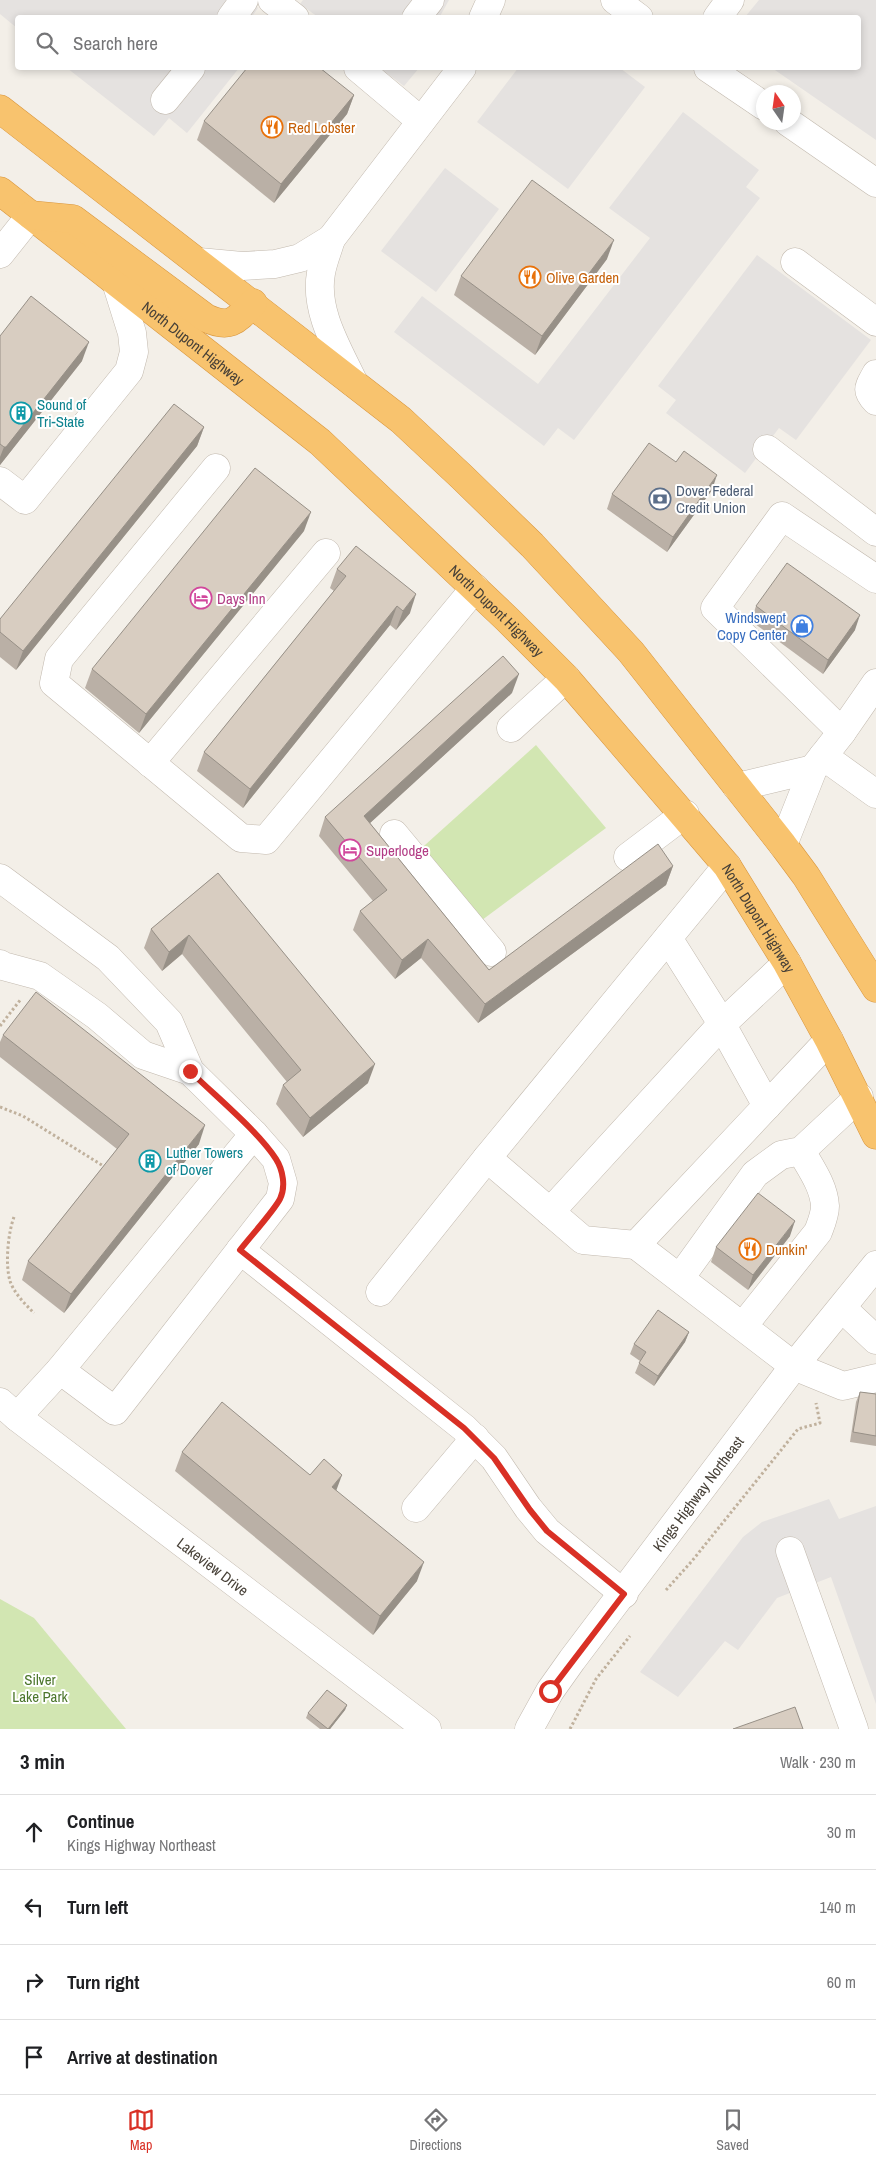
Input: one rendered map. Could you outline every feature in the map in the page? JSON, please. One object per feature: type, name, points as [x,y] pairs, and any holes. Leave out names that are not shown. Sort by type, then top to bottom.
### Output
[{"type":"highway","points":[[0,109],[64,160],[253,303],[401,420],[532,546],[631,652],[737,787],[806,876],[876,988]]},
{"type":"highway","name":"North Dupont Highway","points":[[0,191],[320,442],[475,588],[566,678],[685,814],[727,866],[787,963],[829,1040],[867,1094]]},
{"type":"highway","points":[[31,215],[73,219],[206,318],[219,324],[229,323],[239,318],[253,303]]},
{"type":"highway","points":[[867,1094],[876,1135]]},
{"type":"street","points":[[233,15],[244,0]]},
{"type":"street","points":[[272,0],[291,15]]},
{"type":"street","points":[[418,15],[430,0]]},
{"type":"street","points":[[484,15],[491,0]]},
{"type":"street","points":[[615,0],[635,15]]},
{"type":"street","points":[[719,15],[730,0]]},
{"type":"street","points":[[165,100],[189,70]]},
{"type":"street","points":[[199,262],[242,266],[275,264],[300,258],[331,239],[460,70]]},
{"type":"street","points":[[711,70],[756,101]]},
{"type":"street","points":[[368,71],[421,121]]},
{"type":"street","points":[[800,130],[876,183]]},
{"type":"street","points":[[0,254],[31,215]]},
{"type":"street","points":[[331,239],[321,274],[321,300],[328,325],[354,383]]},
{"type":"street","points":[[796,262],[876,322]]},
{"type":"street","points":[[0,481],[25,500],[129,371],[134,352],[132,332],[116,282]]},
{"type":"street","points":[[876,374],[868,388],[870,395],[876,401]]},
{"type":"street","points":[[768,449],[876,532]]},
{"type":"street","points":[[216,468],[59,659],[54,684],[241,838],[266,840],[475,588]]},
{"type":"street","points":[[842,732],[715,608],[782,516],[876,579]]},
{"type":"street","points":[[150,763],[326,553]]},
{"type":"street","points":[[511,728],[566,678]]},
{"type":"street","points":[[782,846],[818,762],[842,732],[876,683]]},
{"type":"street","points":[[737,787],[818,762],[876,794]]},
{"type":"street","points":[[628,857],[685,814]]},
{"type":"street","points":[[394,834],[492,952]]},
{"type":"street","points":[[380,1292],[487,1158],[727,866]]},
{"type":"street","points":[[0,878],[108,958],[169,1022],[190,1071],[254,1134],[276,1159],[283,1183],[280,1199],[115,1411],[60,1370]]},
{"type":"street","points":[[668,938],[722,1024],[767,1106]]},
{"type":"street","points":[[550,1212],[722,1024],[787,963]]},
{"type":"street","points":[[0,964],[40,976],[97,1016],[143,1055],[190,1071]]},
{"type":"street","points":[[636,1244],[829,1040]]},
{"type":"street","points":[[680,1278],[755,1174],[781,1155],[801,1151],[867,1094]]},
{"type":"street","points":[[8,1410],[60,1370],[254,1134]]},
{"type":"street","points":[[743,1326],[818,1232],[824,1216],[825,1206],[822,1191],[801,1151]]},
{"type":"street","points":[[487,1158],[583,1240],[636,1244],[794,1366],[843,1386],[876,1378]]},
{"type":"street","points":[[240,1250],[475,1438],[494,1458],[547,1531],[624,1594]]},
{"type":"street","name":"Kings Highway Northeast","points":[[529,1729],[550,1691],[794,1366],[876,1265]]},
{"type":"street","points":[[842,1308],[876,1340]]},
{"type":"street","name":"Lakeview Drive","points":[[8,1410],[427,1729]]},
{"type":"street","points":[[416,1508],[475,1438]]},
{"type":"street","points":[[790,1551],[854,1729]]},
{"type":"path","points":[[0,1026],[27,991]]},
{"type":"path","points":[[0,1106],[23,1116],[109,1170]]},
{"type":"path","points":[[14,1217],[10,1227],[8,1254],[10,1280],[16,1291],[34,1313]]},
{"type":"path","points":[[666,1590],[692,1561],[798,1429],[820,1422],[816,1400]]},
{"type":"path","points":[[570,1729],[596,1679],[630,1636]]},
{"type":"green space","points":[[536,745],[606,828],[474,926],[415,854]]},
{"type":"green space","name":"Silver Lake Park","points":[[0,1599],[34,1618],[126,1729],[0,1729]]},
{"type":"shaded area","points":[[0,0],[249,0],[258,8],[253,15],[15,15],[15,26],[0,14]]},
{"type":"shaded area","points":[[303,0],[449,0],[441,15],[315,15],[300,4]]},
{"type":"shaded area","points":[[759,0],[876,0],[876,140],[801,88],[801,85],[797,85],[775,70],[861,70],[861,15],[747,15]]},
{"type":"shaded area","points":[[70,70],[237,70],[187,133],[169,118],[154,136]]},
{"type":"shaded area","points":[[383,70],[417,70],[404,86]]},
{"type":"shaded area","points":[[516,70],[623,70],[645,87],[568,189],[477,122]]},
{"type":"shaded area","points":[[683,112],[759,170],[746,187],[760,198],[574,440],[558,428],[544,446],[394,332],[422,296],[538,384],[650,238],[609,208]]},
{"type":"shaded area","points":[[445,168],[499,209],[436,292],[381,251]]},
{"type":"shaded area","points":[[757,255],[871,340],[796,440],[779,428],[745,473],[666,413],[676,400],[658,386]]},
{"type":"shaded area","points":[[829,1499],[839,1519],[876,1506],[876,1704],[831,1577],[777,1598],[738,1650],[725,1641],[678,1697],[640,1672],[743,1537],[762,1522]]},
{"type":"building","name":"Red Lobster","points":[[245,70],[323,70],[354,95],[281,184],[204,121]]},
{"type":"building","name":"Olive Garden","points":[[532,180],[614,240],[542,336],[461,276]]},
{"type":"building","name":"Sound of Tri-State","points":[[31,296],[89,342],[6,447],[4,447],[0,444],[0,336]]},
{"type":"building","points":[[174,404],[204,427],[23,651],[0,632],[0,619]]},
{"type":"building","name":"Dover Federal Credit Union","points":[[649,443],[676,462],[684,451],[717,475],[673,537],[612,494]]},
{"type":"building","points":[[255,468],[311,512],[146,714],[92,669]]},
{"type":"building","points":[[356,546],[416,594],[403,611],[397,606],[250,789],[204,752],[346,576],[337,569]]},
{"type":"building","name":"Windswept Copy Center","points":[[787,563],[860,615],[828,660],[756,606]]},
{"type":"building","points":[[503,656],[519,674],[364,816],[489,970],[658,844],[673,866],[485,1004],[428,939],[402,960],[360,911],[387,890],[325,817]]},
{"type":"building","points":[[218,873],[375,1064],[310,1118],[283,1085],[301,1070],[189,935],[169,952],[151,929]]},
{"type":"building","name":"Luther Towers of Dover","points":[[36,992],[205,1125],[71,1294],[28,1261],[129,1134],[3,1035]]},
{"type":"building","name":"Dunkin'","points":[[758,1193],[795,1221],[753,1275],[716,1247]]},
{"type":"building","points":[[658,1310],[689,1332],[658,1376],[639,1363],[646,1352],[634,1344]]},
{"type":"building","points":[[860,1392],[876,1394],[876,1436],[853,1432]]},
{"type":"building","points":[[222,1402],[310,1475],[324,1459],[342,1475],[332,1487],[424,1562],[380,1616],[182,1452]]},
{"type":"building","points":[[327,1690],[347,1705],[328,1729],[308,1713]]},
{"type":"building","points":[[795,1707],[803,1729],[733,1729]]},
{"type":"place","name":"Red Lobster","points":[[272,127]]},
{"type":"place","name":"Olive Garden","points":[[530,277]]},
{"type":"place","name":"Sound of Tri-State","points":[[21,413]]},
{"type":"place","name":"Dover Federal Credit Union","points":[[660,499]]},
{"type":"place","name":"Days Inn","points":[[201,598]]},
{"type":"place","name":"Windswept Copy Center","points":[[802,626]]},
{"type":"place","name":"Superlodge","points":[[350,850]]},
{"type":"place","name":"Luther Towers of Dover","points":[[150,1161]]},
{"type":"place","name":"Dunkin'","points":[[750,1249]]},
{"type":"route","points":[[190,1071],[254,1134],[276,1159],[280,1171],[283,1183],[280,1199],[240,1250],[464,1428],[494,1458],[547,1531],[624,1594],[550,1691]]}]
